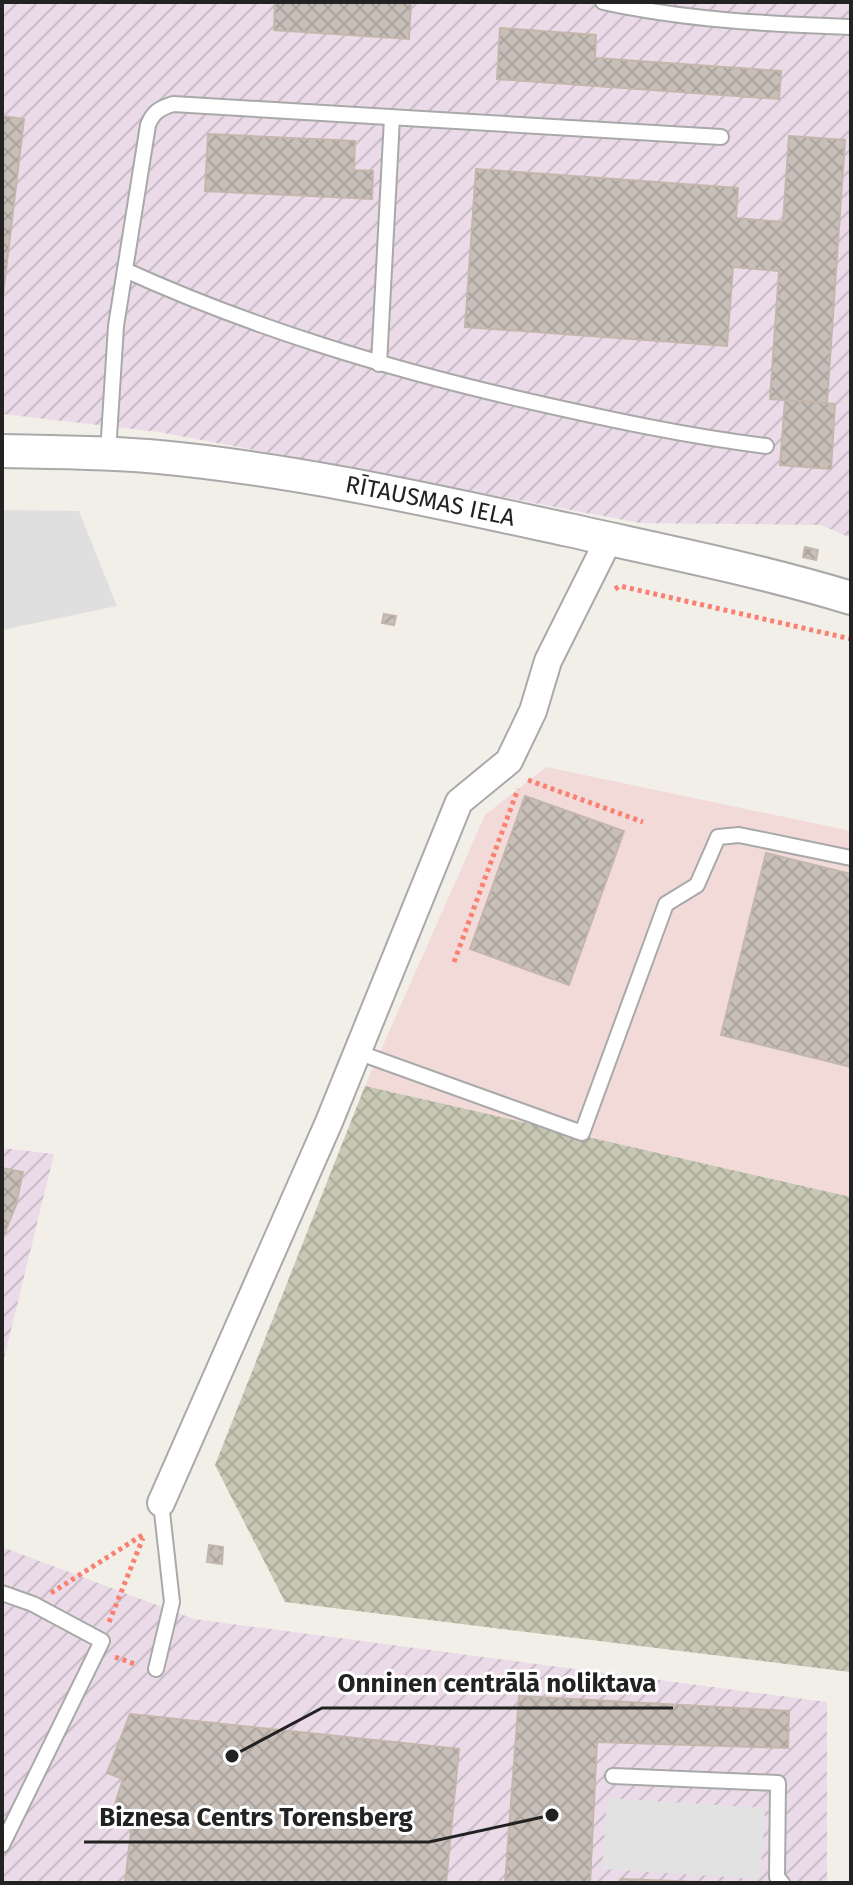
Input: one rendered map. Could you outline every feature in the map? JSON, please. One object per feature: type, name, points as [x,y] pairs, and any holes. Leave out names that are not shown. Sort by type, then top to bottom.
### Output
[{"type":"street","name":"RĪTAUSMAS IELA","points":[[2,451],[108,453],[284,473],[421,498],[609,539],[851,598]]},
{"type":"street","points":[[161,1503],[357,1052],[459,802],[509,761],[533,711],[548,661],[609,539]]},
{"type":"lane","points":[[603,2],[646,12],[708,19],[851,27]]},
{"type":"lane","points":[[108,453],[112,371],[148,125],[156,111],[164,106],[173,104],[721,137]]},
{"type":"lane","points":[[379,364],[392,118]]},
{"type":"lane","points":[[125,270],[199,304],[379,364],[615,421],[766,446]]},
{"type":"lane","points":[[357,1052],[582,1133],[666,904],[697,885],[718,837],[739,835],[851,858]]},
{"type":"lane","points":[[156,1669],[172,1602],[161,1503]]},
{"type":"lane","points":[[2,1593],[33,1604],[102,1641],[2,1845]]},
{"type":"lane","points":[[613,1776],[778,1783],[777,1877],[782,1883]]},
{"type":"path","points":[[609,593],[620,586],[851,639]]},
{"type":"path","points":[[454,962],[522,778],[529,768]]},
{"type":"path","points":[[510,786],[522,778]]},
{"type":"path","points":[[522,778],[643,822]]},
{"type":"path","points":[[33,1604],[145,1534],[102,1641],[117,1660],[156,1669]]},
{"type":"shaded area","points":[[2,2],[851,2],[851,538],[821,525],[640,523],[159,432],[2,414]]},
{"type":"shaded area","points":[[2,510],[79,511],[117,606],[2,630]]},
{"type":"shaded area","points":[[546,767],[851,831],[851,1197],[365,1086],[485,815]]},
{"type":"shaded area","points":[[365,1086],[851,1197],[850,1672],[285,1602],[215,1465]]},
{"type":"shaded area","points":[[2,1148],[54,1154],[2,1367]]},
{"type":"shaded area","points":[[2,1547],[194,1619],[827,1702],[827,1883],[2,1883]]},
{"type":"shaded area","points":[[607,1798],[765,1808],[760,1879],[602,1869]]},
{"type":"building","points":[[275,2],[411,2],[409,39],[274,30]]},
{"type":"building","points":[[500,28],[596,35],[595,58],[781,71],[779,99],[497,79]]},
{"type":"building","points":[[2,116],[24,119],[2,304]]},
{"type":"building","points":[[208,134],[355,141],[354,170],[373,171],[372,199],[205,191]]},
{"type":"building","points":[[789,136],[845,140],[827,403],[770,399],[779,271],[733,267],[727,346],[465,327],[476,169],[738,188],[736,218],[783,222]]},
{"type":"building","points":[[785,400],[835,404],[831,469],[780,465]]},
{"type":"building","points":[[805,547],[818,550],[816,560],[803,557]]},
{"type":"building","points":[[384,614],[396,616],[394,625],[382,623]]},
{"type":"building","points":[[525,796],[624,831],[569,985],[470,949]]},
{"type":"building","points":[[766,853],[851,874],[851,1067],[721,1035]]},
{"type":"building","points":[[2,1168],[23,1172],[16,1205],[2,1240]]},
{"type":"building","points":[[209,1545],[223,1547],[222,1564],[207,1562]]},
{"type":"building","points":[[519,1696],[789,1711],[788,1748],[597,1742],[590,1883],[505,1883]]},
{"type":"building","points":[[130,1714],[459,1749],[446,1883],[125,1883],[133,1813],[114,1807],[123,1779],[107,1773]]},
{"type":"building","points":[[621,1879],[700,1882],[700,1883],[620,1883]]},
{"type":"place","name":"Onninen centrālā noliktava","points":[[232,1756]]},
{"type":"place","name":"Biznesa Centrs Torensberg","points":[[552,1815]]}]
